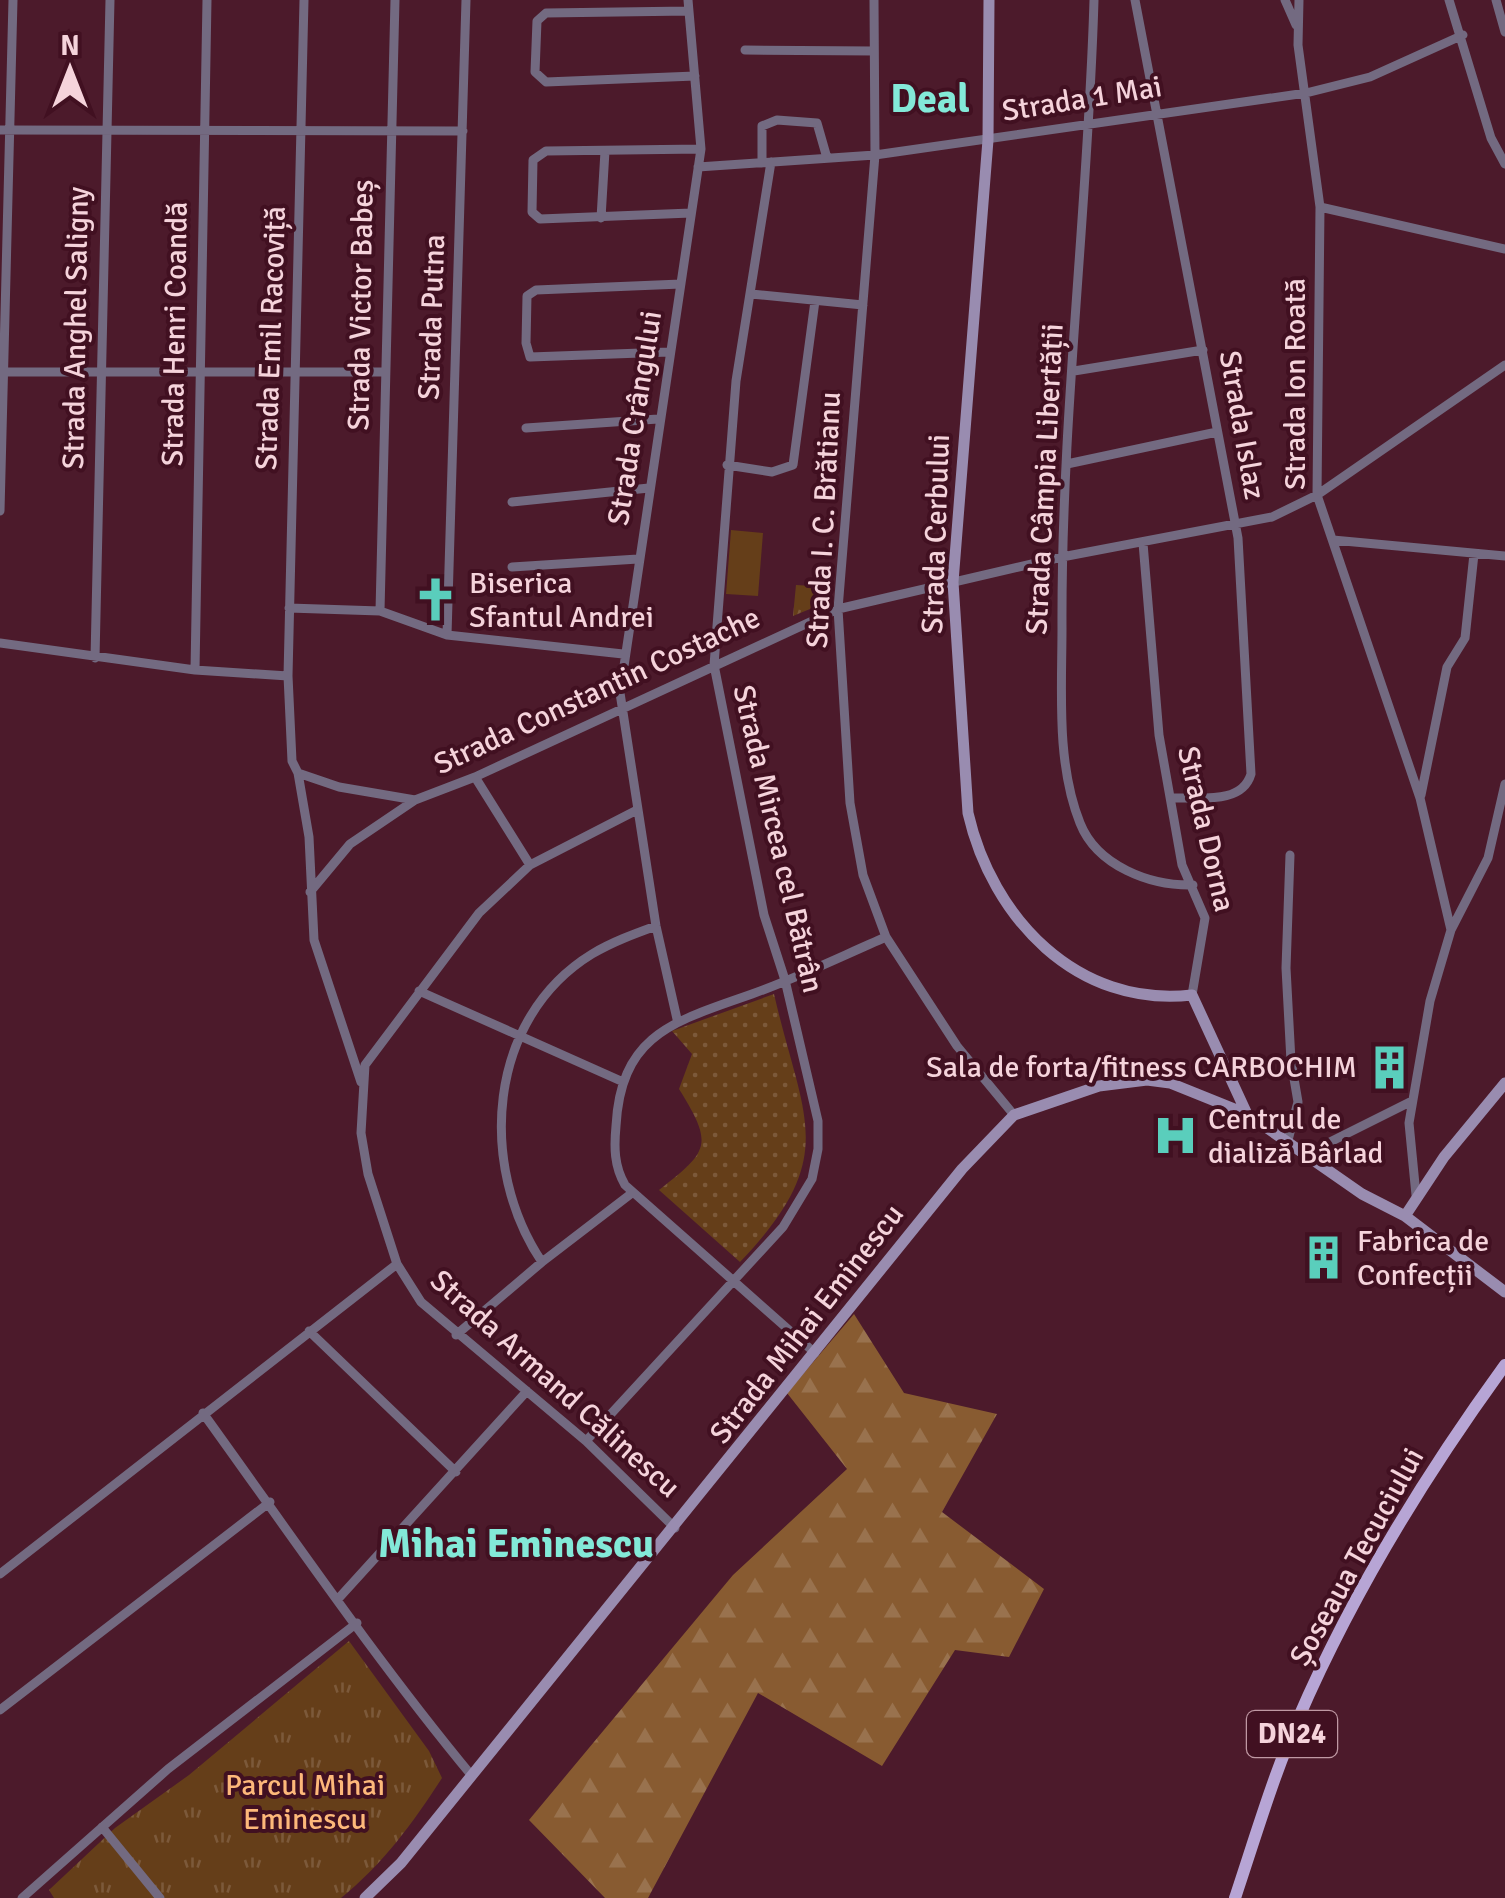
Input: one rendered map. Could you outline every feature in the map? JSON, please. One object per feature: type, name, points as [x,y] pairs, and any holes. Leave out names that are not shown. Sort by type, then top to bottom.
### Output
[{"type":"main road","name":"Strada Cerbului","points":[[989,0],[988,140],[953,582],[968,813],[977,850],[999,898],[1042,944],[1076,968],[1146,995],[1192,995]]},
{"type":"main road","points":[[1192,995],[1246,1114]]},
{"type":"main road","name":"Strada Mihai Eminescu","points":[[364,1898],[401,1864],[962,1169],[1014,1115],[1099,1086],[1147,1080],[1195,1091],[1246,1114],[1288,1140],[1362,1194],[1405,1216],[1504,1291]]},
{"type":"main road","points":[[1405,1216],[1416,1195],[1505,1083]]},
{"type":"main road","name":"Șoseaua Tecuciului","points":[[1235,1898],[1289,1740],[1334,1642],[1432,1469],[1505,1365]]},
{"type":"street","points":[[0,512],[6,130],[13,0]]},
{"type":"street","name":"Strada Anghel Saligny","points":[[95,658],[110,0]]},
{"type":"street","name":"Strada Henri Coandă","points":[[195,670],[207,0]]},
{"type":"street","name":"Strada Emil Racoviță","points":[[288,676],[304,0]]},
{"type":"street","name":"Strada Victor Babeș","points":[[380,610],[395,0]]},
{"type":"street","name":"Strada Putna","points":[[446,635],[466,0]]},
{"type":"street","name":"Strada I. C. Brătianu","points":[[874,0],[875,155],[838,608],[852,822],[868,893],[886,937],[956,1046],[1014,1115]]},
{"type":"street","name":"Strada Câmpia Libertății","points":[[1094,0],[1090,123],[1062,557],[1068,772],[1081,827],[1106,856],[1129,872],[1170,886],[1192,885]]},
{"type":"street","name":"Strada Islaz","points":[[1136,0],[1236,524],[1251,774],[1248,785],[1236,794],[1172,798]]},
{"type":"street","points":[[1284,0],[1296,26]]},
{"type":"street","name":"Strada Ion Roată","points":[[1299,0],[1296,26],[1320,207],[1317,495],[1420,798],[1451,930]]},
{"type":"street","points":[[1449,0],[1463,35],[1491,138],[1505,164]]},
{"type":"street","points":[[1496,0],[1505,32]]},
{"type":"street","points":[[689,6],[546,13],[537,21],[536,72],[546,82],[695,76]]},
{"type":"street","name":"Strada Crângului","points":[[678,1019],[656,926],[622,708],[623,654],[701,149],[689,6]]},
{"type":"street","name":"Strada 1 Mai","points":[[698,166],[875,155],[1158,111],[1306,93],[1370,77],[1463,35]]},
{"type":"street","points":[[745,50],[874,51]]},
{"type":"street","name":"Strada Mircea cel Bătrân","points":[[586,1441],[799,1204],[812,1179],[818,1150],[818,1121],[786,980],[764,915],[714,665],[728,465],[766,163],[762,126],[778,120],[818,123],[827,158]]},
{"type":"street","points":[[6,130],[464,131]]},
{"type":"street","points":[[690,213],[535,217],[531,207],[533,160],[546,151],[701,149]]},
{"type":"street","points":[[601,218],[605,151]]},
{"type":"street","points":[[1320,207],[1505,249]]},
{"type":"street","points":[[669,352],[530,357],[526,344],[527,296],[536,290],[681,284]]},
{"type":"street","points":[[751,294],[863,305]]},
{"type":"street","points":[[728,465],[772,472],[793,465],[816,301]]},
{"type":"street","points":[[1074,371],[1203,350]]},
{"type":"street","name":"Strada Constantin Costache","points":[[298,773],[339,787],[415,800],[476,778],[838,608],[1062,557],[1272,517],[1317,495],[1505,365]]},
{"type":"street","points":[[2,372],[384,372]]},
{"type":"street","points":[[526,428],[658,420]]},
{"type":"street","points":[[1068,464],[1216,432]]},
{"type":"street","points":[[512,502],[650,488]]},
{"type":"street","points":[[1333,540],[1505,556]]},
{"type":"street","name":"Strada Dorna","points":[[1144,542],[1159,736],[1182,866],[1205,918],[1192,995]]},
{"type":"street","points":[[1420,798],[1447,667],[1465,638],[1474,554]]},
{"type":"street","points":[[512,567],[638,558]]},
{"type":"street","points":[[289,608],[380,610],[446,635],[623,654]]},
{"type":"street","points":[[0,643],[195,670],[288,676],[292,761],[298,773]]},
{"type":"street","name":"Strada Armand Călinescu","points":[[298,773],[318,954],[361,1082],[368,1174],[397,1264],[421,1302],[586,1441],[674,1528]]},
{"type":"street","points":[[476,778],[530,866]]},
{"type":"street","points":[[1416,1195],[1410,1102],[1430,1000],[1451,930],[1488,858],[1505,784]]},
{"type":"street","points":[[310,892],[350,844],[415,800]]},
{"type":"street","points":[[361,1082],[372,1053],[478,913],[530,866],[637,810]]},
{"type":"street","points":[[1288,1140],[1298,1102],[1291,1061],[1286,968],[1290,855]]},
{"type":"street","points":[[542,1262],[513,1212],[501,1158],[503,1096],[520,1038],[552,991],[590,955],[656,926]]},
{"type":"street","points":[[815,1353],[730,1283],[632,1193],[615,1162],[622,1080],[651,1042],[678,1019],[786,980],[886,937]]},
{"type":"street","points":[[419,992],[622,1080]]},
{"type":"street","points":[[1306,1154],[1410,1102]]},
{"type":"street","points":[[456,1335],[632,1193]]},
{"type":"street","points":[[0,1574],[397,1264]]},
{"type":"street","points":[[309,1331],[456,1472]]},
{"type":"street","points":[[338,1600],[527,1391]]},
{"type":"street","points":[[203,1412],[270,1502],[310,1565],[472,1776]]},
{"type":"street","points":[[0,1710],[270,1502]]},
{"type":"street","points":[[22,1898],[102,1826],[356,1622]]},
{"type":"street","points":[[102,1826],[160,1898]]},
{"type":"green space","points":[[731,530],[763,533],[758,596],[726,594]]},
{"type":"green space","points":[[796,585],[828,587],[827,602],[793,616]]},
{"type":"green space","points":[[774,994],[803,1106],[803,1164],[792,1193],[772,1225],[740,1262],[659,1190],[688,1166],[701,1146],[698,1123],[679,1089],[692,1054],[672,1031]]},
{"type":"green space","points":[[854,1314],[904,1393],[997,1414],[942,1512],[1044,1589],[1009,1657],[955,1650],[882,1766],[758,1693],[648,1898],[605,1898],[529,1820],[733,1575],[847,1469],[787,1393]]},
{"type":"green space","name":"Parcul Mihai Eminescu","points":[[349,1641],[429,1751],[442,1778],[396,1842],[356,1885],[341,1898],[54,1898],[49,1890],[115,1828],[189,1775]]},
{"type":"place","name":"Biserica Sfantul Andrei","points":[[436,600]]},
{"type":"place","name":"Sala de forta/fitness CARBOCHIM","points":[[1390,1067]]},
{"type":"place","name":"Centrul de dializă Bârlad","points":[[1175,1136]]},
{"type":"place","name":"Fabrica de Confecții","points":[[1324,1258]]},
{"type":"district","name":"Deal","points":[[930,99]]},
{"type":"district","name":"Mihai Eminescu","points":[[516,1544]]}]
